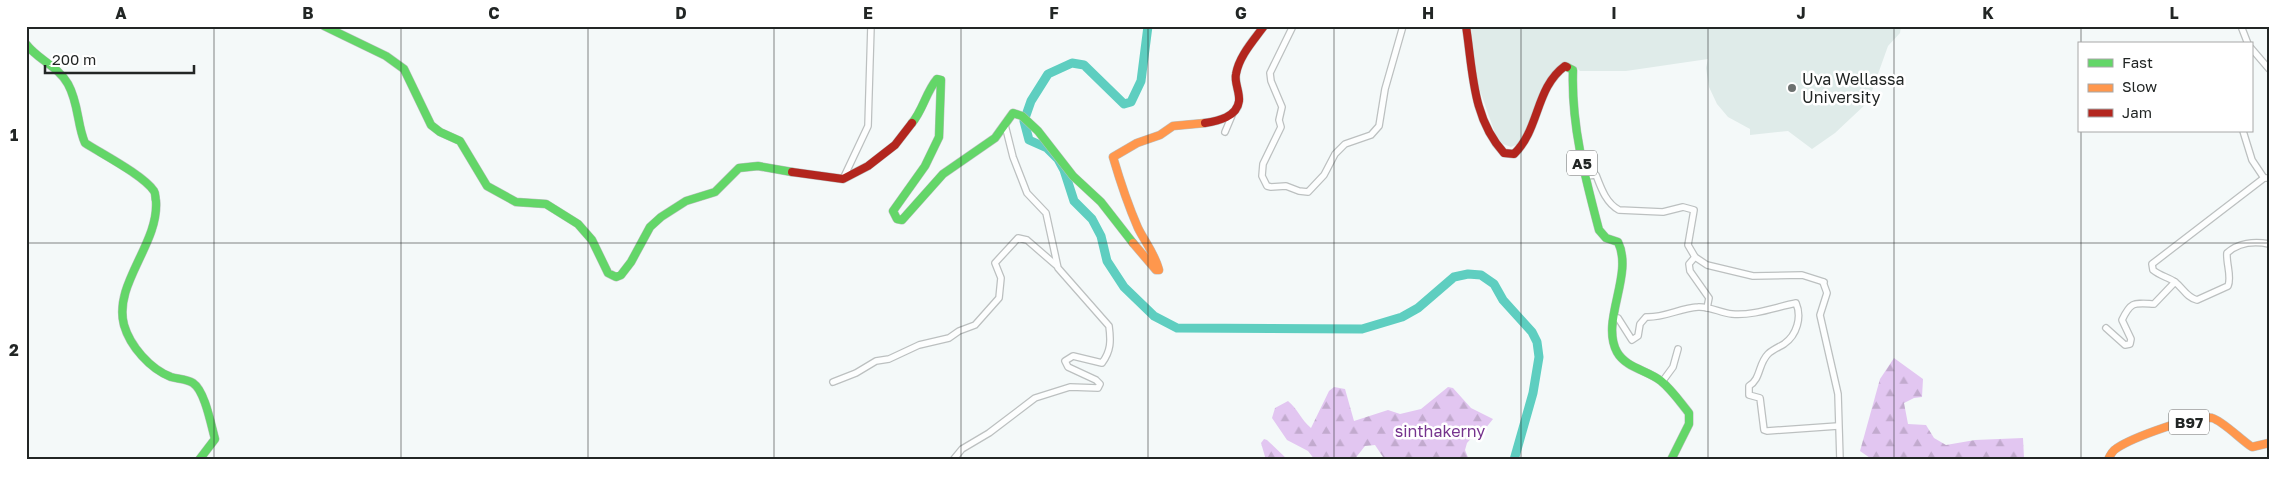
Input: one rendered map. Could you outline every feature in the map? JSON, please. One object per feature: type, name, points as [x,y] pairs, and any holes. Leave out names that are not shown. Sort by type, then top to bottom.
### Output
[{"type":"main road","points":[[324,26],[336,34],[383,55],[404,69],[431,125],[440,132],[460,141],[487,186],[504,198],[516,202],[546,204],[578,224],[592,240],[605,269],[611,276],[616,277],[621,275],[650,227],[661,217],[686,202],[704,194],[715,192],[739,168],[758,166],[843,179],[884,155],[895,145],[918,116],[933,84],[937,80],[941,80],[942,83],[937,145],[893,211],[892,214],[897,219],[902,220],[936,180],[995,138],[1008,116],[1013,113],[1026,119],[1074,177],[1089,188],[1102,203],[1144,258],[1156,270],[1159,270],[1159,266],[1127,202],[1112,157],[1137,143],[1160,135],[1173,126],[1219,121],[1233,113],[1238,102],[1235,75],[1240,61],[1264,26]]},
{"type":"main road","name":"A5","points":[[1466,26],[1478,106],[1491,139],[1504,153],[1510,155],[1519,151],[1526,142],[1544,94],[1555,74],[1565,66],[1572,68],[1574,72],[1572,100],[1582,164],[1599,230],[1606,238],[1618,242],[1622,252],[1620,286],[1612,333],[1613,344],[1618,354],[1627,364],[1662,382],[1689,413],[1690,418],[1671,460]]},
{"type":"main road","points":[[26,44],[28,48],[66,77],[80,116],[82,139],[85,143],[145,181],[155,192],[156,218],[149,244],[136,263],[120,313],[126,335],[140,353],[159,371],[171,377],[194,383],[202,395],[215,438],[199,460]]},
{"type":"main road","name":"B97","points":[[2108,460],[2113,451],[2130,442],[2165,429],[2208,417],[2216,420],[2245,444],[2252,447],[2269,443]]},
{"type":"street","points":[[843,179],[868,126],[871,26]]},
{"type":"street","points":[[1292,26],[1270,72],[1270,81],[1282,107],[1279,120],[1281,127],[1263,164],[1262,176],[1267,186],[1271,188],[1286,186],[1308,192],[1324,175],[1335,154],[1345,144],[1371,135],[1379,126],[1385,89],[1403,26]]},
{"type":"street","points":[[2241,26],[2247,42]]},
{"type":"street","points":[[2252,49],[2269,69]]},
{"type":"street","points":[[1225,132],[1233,113]]},
{"type":"street","points":[[1005,124],[1027,193],[1046,213],[1058,268]]},
{"type":"street","points":[[2243,132],[2252,160],[2266,178],[2152,264],[2153,270],[2160,276],[2175,282],[2190,298],[2197,300],[2228,286],[2230,280],[2226,263],[2227,253],[2233,247],[2247,244],[2269,244]]},
{"type":"street","points":[[1586,176],[1596,176],[1600,188],[1614,207],[1631,211],[1663,212],[1683,207],[1694,210],[1688,245],[1695,257],[1708,265],[1747,274],[1775,276],[1797,274],[1823,282],[1827,293],[1820,315],[1838,394],[1840,460]]},
{"type":"street","points":[[832,382],[856,373],[876,361],[889,359],[919,345],[950,338],[959,331],[975,324],[999,298],[1001,278],[995,263],[1018,238],[1027,240],[1058,268],[1109,326],[1111,338],[1109,354],[1102,363],[1073,356],[1065,361],[1068,367],[1096,380],[1099,386],[1095,388],[1070,387],[1035,398],[989,433],[962,449],[952,460]]},
{"type":"street","points":[[1695,257],[1689,264],[1690,271],[1709,298],[1707,308]]},
{"type":"street","points":[[2106,328],[2125,344],[2130,344],[2131,339],[2122,320],[2128,306],[2135,303],[2154,304],[2175,282]]},
{"type":"street","points":[[1614,318],[1618,318],[1630,339],[1634,340],[1638,336],[1640,324],[1646,317],[1656,318],[1684,308],[1701,306],[1732,314],[1745,314],[1796,303],[1799,311],[1799,320],[1791,338],[1768,354],[1756,382],[1749,386],[1750,395],[1760,398],[1764,430],[1838,426]]},
{"type":"street","points":[[1662,382],[1673,367],[1678,349]]},
{"type":"shaded area","name":"Uva Wellassa University","points":[[1471,26],[1901,26],[1900,33],[1888,46],[1868,102],[1835,133],[1812,149],[1788,131],[1750,135],[1750,129],[1728,117],[1717,104],[1709,87],[1706,68],[1708,59],[1626,71],[1580,71],[1574,65],[1564,62],[1524,137],[1518,144],[1511,147],[1503,144],[1496,136],[1478,85]]},
{"type":"green space","points":[[1894,358],[1923,379],[1922,397],[1914,398],[1904,403],[1908,424],[1926,425],[1934,438],[1946,445],[1975,440],[2023,438],[2023,460],[1873,460],[1860,451],[1880,379]]},
{"type":"green space","name":"sinthakerny","points":[[1334,387],[1345,389],[1354,421],[1388,410],[1400,414],[1421,409],[1448,387],[1453,388],[1471,408],[1493,419],[1481,434],[1476,433],[1467,443],[1465,450],[1469,460],[1385,460],[1375,445],[1365,446],[1354,460],[1315,460],[1308,451],[1287,440],[1272,418],[1275,408],[1288,401],[1311,428],[1329,391]]},
{"type":"green space","points":[[1264,439],[1288,460],[1266,460],[1261,443]]},
{"type":"waterway","points":[[1148,26],[1141,81],[1131,102],[1124,104],[1084,65],[1072,63],[1048,74],[1031,101],[1024,121],[1029,140],[1047,148],[1058,159],[1064,170],[1074,201],[1092,219],[1101,236],[1107,261],[1124,287],[1154,316],[1177,328],[1362,329],[1402,317],[1418,308],[1454,277],[1468,274],[1481,275],[1494,284],[1503,300],[1532,332],[1537,342],[1539,357],[1533,393],[1514,460]]},
{"type":"traffic: fast","points":[[324,26],[386,56],[404,69],[431,125],[440,132],[460,141],[487,186],[516,202],[546,204],[578,224],[592,240],[608,273],[616,277],[621,275],[631,262],[650,227],[661,217],[686,201],[715,192],[739,168],[758,166],[792,172]]},
{"type":"traffic: fast","points":[[26,44],[59,72],[68,84],[72,92],[85,143],[141,178],[155,192],[155,217],[151,233],[125,294],[122,310],[124,325],[136,349],[148,363],[171,377],[193,383],[201,393],[215,439],[199,460]]},
{"type":"traffic: fast","points":[[1567,67],[1573,70],[1574,111],[1580,151],[1599,230],[1606,238],[1618,242],[1622,255],[1622,269],[1612,326],[1613,340],[1617,352],[1626,362],[1661,381],[1689,413],[1689,424],[1671,460]]},
{"type":"traffic: fast","points":[[912,123],[933,84],[937,79],[941,80],[939,137],[925,166],[893,211],[897,219],[902,220],[943,174],[995,138],[1013,113],[1022,116],[1038,131],[1073,176],[1101,202],[1133,243]]},
{"type":"traffic: slow","points":[[1133,243],[1156,270],[1159,270],[1134,219],[1113,157],[1137,143],[1160,135],[1173,126],[1205,123]]},
{"type":"traffic: slow","points":[[2108,460],[2115,449],[2136,439],[2178,423],[2204,418],[2216,420],[2252,447],[2269,443]]},
{"type":"traffic: jam","points":[[1205,123],[1216,121],[1235,111],[1239,101],[1236,77],[1240,61],[1247,48],[1264,26]]},
{"type":"traffic: jam","points":[[1466,26],[1473,77],[1480,109],[1493,139],[1504,153],[1514,154],[1522,144],[1529,133],[1548,86],[1555,75],[1565,66],[1567,67]]},
{"type":"traffic: jam","points":[[792,172],[843,179],[868,166],[895,145],[912,123]]},
{"type":"place","name":"Uva Wellassa University","points":[[1792,88]]}]
